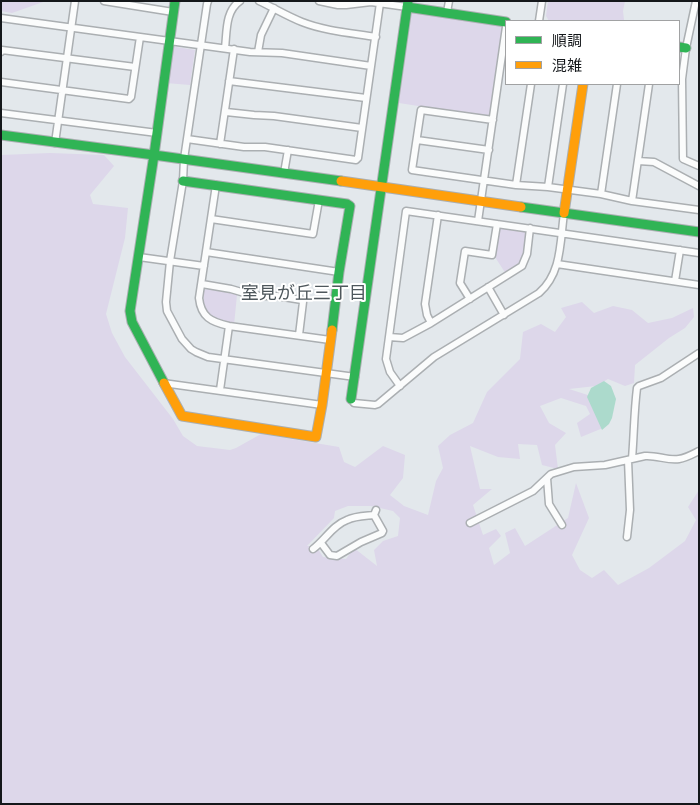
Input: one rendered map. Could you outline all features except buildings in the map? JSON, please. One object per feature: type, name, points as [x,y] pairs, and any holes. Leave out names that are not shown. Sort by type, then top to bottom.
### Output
[{"type":"street","points":[[55,143],[75,1]]},
{"type":"street","points":[[104,1],[173,12]]},
{"type":"street","points":[[175,1],[130,317],[134,328],[182,416],[316,438],[350,206],[347,204],[183,180]]},
{"type":"street","points":[[208,1],[184,159],[183,180],[170,261],[166,307],[184,342],[196,352],[208,357],[355,377]]},
{"type":"street","points":[[224,48],[228,17],[231,9],[240,1]]},
{"type":"street","points":[[259,1],[314,26],[376,37]]},
{"type":"street","points":[[319,1],[338,5],[371,2],[407,4],[505,22]]},
{"type":"street","points":[[447,12],[449,1]]},
{"type":"street","points":[[539,20],[542,1]]},
{"type":"street","points":[[696,1],[682,47],[681,79],[683,159],[699,166]]},
{"type":"street","points":[[187,139],[220,144],[265,147],[356,160],[358,158],[380,3]]},
{"type":"street","points":[[407,4],[351,400],[354,403],[378,404],[434,357],[533,298],[544,289],[552,277],[557,264],[583,85]]},
{"type":"street","points":[[258,52],[261,35],[274,8]]},
{"type":"street","points":[[1,18],[234,50],[282,53],[370,66]]},
{"type":"street","points":[[1,82],[129,99],[131,97],[140,37]]},
{"type":"street","points":[[478,221],[505,42]]},
{"type":"street","points":[[1,52],[2,50],[135,68]]},
{"type":"street","points":[[220,144],[234,50]]},
{"type":"street","points":[[230,81],[366,98]]},
{"type":"street","points":[[516,185],[531,85]]},
{"type":"street","points":[[548,187],[563,85]]},
{"type":"street","points":[[601,194],[617,85]]},
{"type":"street","points":[[632,201],[649,85]]},
{"type":"street","points":[[493,120],[421,110],[412,170],[516,185],[601,194],[632,201],[699,210]]},
{"type":"street","points":[[226,112],[254,116],[274,116],[362,128]]},
{"type":"street","points":[[1,113],[157,133]]},
{"type":"street","points":[[1,135],[154,154],[699,232]]},
{"type":"street","points":[[416,140],[489,150]]},
{"type":"street","points":[[284,174],[288,150]]},
{"type":"street","points":[[638,161],[654,162],[699,186]]},
{"type":"street","points":[[216,185],[199,298],[205,315],[213,322],[229,326],[330,340]]},
{"type":"street","points":[[211,219],[313,234],[319,200]]},
{"type":"street","points":[[400,386],[387,366],[386,351],[406,211],[699,253]]},
{"type":"street","points":[[431,323],[425,304],[438,215]]},
{"type":"street","points":[[470,299],[460,283],[465,251],[492,255],[497,224]]},
{"type":"street","points":[[389,336],[402,338],[431,323],[522,266],[527,254],[530,228]]},
{"type":"street","points":[[675,281],[680,250]]},
{"type":"street","points":[[206,252],[339,272]]},
{"type":"street","points":[[139,257],[204,266]]},
{"type":"street","points":[[557,264],[699,285]]},
{"type":"street","points":[[202,284],[260,296],[277,296],[302,300],[299,335]]},
{"type":"street","points":[[488,287],[504,315]]},
{"type":"street","points":[[220,390],[229,326]]},
{"type":"street","points":[[627,537],[630,510],[630,460],[635,432],[635,406],[638,388],[661,378],[699,353]]},
{"type":"street","points":[[164,383],[322,405]]},
{"type":"street","points":[[470,523],[533,492],[551,474],[574,467],[604,465],[651,456],[680,459],[699,451]]},
{"type":"street","points":[[547,478],[548,504],[562,525]]},
{"type":"street","points":[[313,549],[348,519],[375,513],[383,531],[337,556],[330,555],[321,543]]},
{"type":"shaded area","points":[[1,1],[46,1],[12,13],[1,11]]},
{"type":"shaded area","points":[[548,1],[625,1],[624,20],[548,20],[546,16]]},
{"type":"shaded area","points":[[412,12],[504,26],[491,115],[489,117],[399,103]]},
{"type":"shaded area","points":[[170,46],[195,50],[190,85],[166,83]]},
{"type":"shaded area","points":[[50,153],[104,155],[114,166],[90,195],[93,204],[128,208],[125,238],[106,314],[112,333],[125,357],[173,419],[183,436],[197,446],[230,450],[261,434],[339,447],[344,462],[355,467],[383,446],[405,455],[403,478],[390,495],[404,506],[428,515],[436,481],[443,468],[438,446],[450,435],[473,423],[487,392],[520,359],[523,332],[541,324],[555,332],[566,317],[561,308],[582,302],[594,313],[613,306],[632,310],[648,323],[672,318],[693,308],[694,317],[685,328],[635,365],[634,383],[625,386],[608,379],[596,386],[569,389],[594,397],[603,428],[581,437],[577,423],[590,414],[586,406],[561,398],[540,406],[549,423],[566,433],[555,445],[558,469],[542,465],[537,445],[518,444],[520,459],[498,457],[470,446],[480,489],[492,489],[473,505],[483,535],[496,529],[501,536],[489,548],[494,565],[510,553],[505,533],[515,528],[525,546],[568,518],[576,483],[589,518],[572,555],[580,570],[592,578],[604,570],[618,585],[649,568],[685,541],[696,520],[688,507],[699,490],[699,804],[1,804],[1,155]],"holes":[[[348,506],[371,506],[393,511],[400,518],[398,536],[383,541],[374,550],[377,566],[354,548],[346,559],[323,557],[316,546],[307,546],[334,518],[335,511]]]},
{"type":"shaded area","points":[[501,227],[527,231],[525,255],[520,265],[506,274],[495,257],[499,229]]},
{"type":"shaded area","points":[[208,289],[237,295],[234,325],[214,318],[206,310],[203,298],[204,290]]},
{"type":"shaded area","points":[[604,381],[611,386],[616,399],[612,418],[609,424],[602,430],[587,397],[591,388]]},
{"type":"traffic: fast","points":[[164,383],[132,322],[130,311],[175,1]]},
{"type":"traffic: fast","points":[[351,399],[408,1]]},
{"type":"traffic: fast","points":[[407,7],[505,22]]},
{"type":"traffic: fast","points":[[680,47],[686,48]]},
{"type":"traffic: fast","points":[[1,135],[341,181]]},
{"type":"traffic: fast","points":[[183,181],[347,204],[350,206],[332,330]]},
{"type":"traffic: fast","points":[[521,207],[699,232]]},
{"type":"traffic: slow","points":[[564,213],[583,85]]},
{"type":"traffic: slow","points":[[341,181],[521,207]]},
{"type":"traffic: slow","points":[[164,383],[182,416],[316,437],[332,330]]},
{"type":"district","name":"室見が丘三丁目","points":[[304,294]]}]
